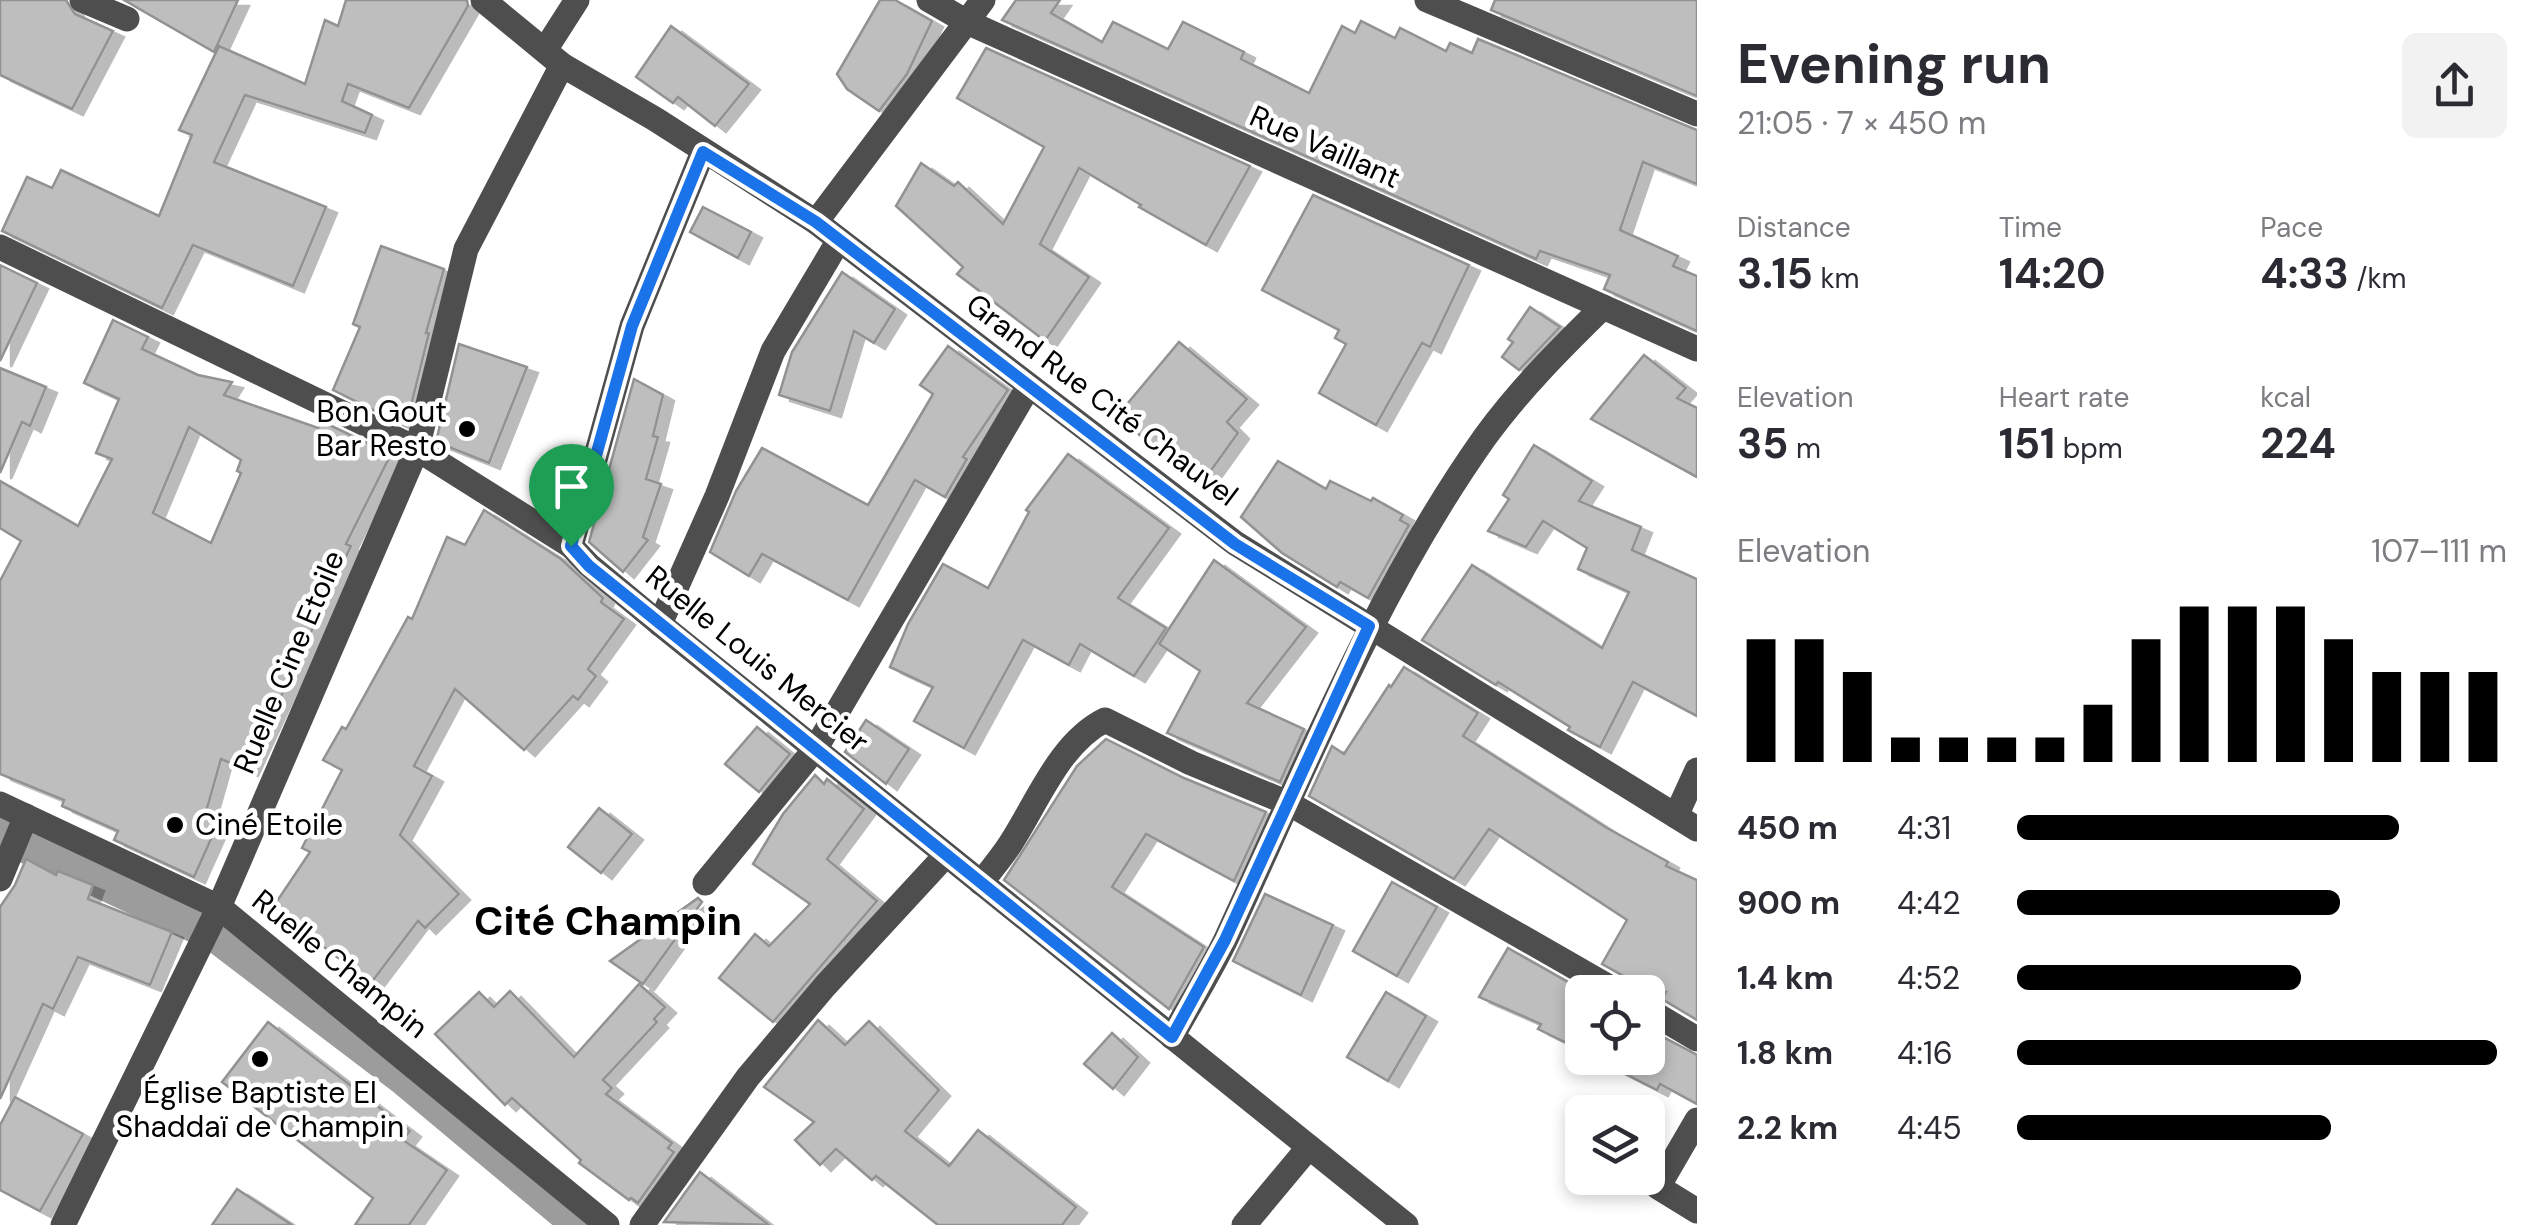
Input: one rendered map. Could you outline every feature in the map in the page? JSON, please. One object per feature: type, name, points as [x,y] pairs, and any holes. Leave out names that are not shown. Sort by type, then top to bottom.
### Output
[{"type":"street","points":[[82,0],[127,19]]},
{"type":"street","name":"Grand Rue Cité Chauvel","points":[[483,0],[554,57],[816,222],[1235,544],[1686,822]]},
{"type":"street","name":"Ruelle Cine Etoile","points":[[63,1225],[219,907],[417,449],[466,249],[577,0]]},
{"type":"street","name":"Rue Vaillant","points":[[930,0],[967,22],[1697,349]]},
{"type":"street","points":[[816,222],[983,0]]},
{"type":"street","points":[[1427,0],[1466,8],[1697,114]]},
{"type":"street","points":[[571,546],[632,326],[703,152]]},
{"type":"street","points":[[660,624],[718,496],[773,351],[839,240]]},
{"type":"street","name":"Ruelle Louis Mercier","points":[[0,247],[417,449],[571,546],[589,566],[660,624],[1406,1225]]},
{"type":"street","points":[[1172,1037],[1225,940],[1369,626],[1450,488],[1488,433],[1542,367],[1603,307]]},
{"type":"street","points":[[705,883],[816,748],[1030,386]]},
{"type":"street","points":[[981,883],[1012,842],[1055,769],[1091,727],[1105,720],[1191,762],[1288,802],[1588,975]]},
{"type":"street","points":[[1686,822],[1697,770]]},
{"type":"street","name":"Ruelle Champin","points":[[0,804],[219,907],[607,1225]]},
{"type":"street","points":[[0,879],[26,816]]},
{"type":"street","points":[[642,1225],[748,1077],[825,986],[946,855]]},
{"type":"street","points":[[1665,1020],[1697,1039]]},
{"type":"street","points":[[1697,1120],[1658,1187],[1697,1211]]},
{"type":"street","points":[[1244,1225],[1309,1147]]},
{"type":"building","points":[[0,0],[66,0],[75,14],[113,31],[72,109],[0,75]]},
{"type":"building","points":[[124,0],[238,0],[214,52]]},
{"type":"building","points":[[346,0],[467,0],[468,6],[409,108],[348,84],[342,101],[372,115],[365,133],[245,95],[214,162],[326,207],[293,286],[193,245],[162,308],[2,231],[27,177],[52,188],[61,170],[159,216],[192,135],[179,130],[219,46],[305,84],[325,20],[338,26]]},
{"type":"building","points":[[880,0],[895,0],[932,21],[907,74],[879,111],[847,89],[837,74]]},
{"type":"building","points":[[1016,0],[1060,0],[1051,13],[1102,42],[1113,22],[1168,49],[1183,22],[1244,52],[1241,59],[1309,93],[1342,26],[1355,33],[1361,21],[1395,38],[1400,28],[1446,51],[1450,43],[1472,53],[1478,39],[1697,130],[1697,184],[1643,162],[1620,230],[1678,256],[1673,266],[1697,276],[1697,331],[1604,289],[1610,275],[1540,251],[1536,259],[1002,20]]},
{"type":"building","points":[[1495,0],[1697,0],[1697,96],[1491,10]]},
{"type":"building","points":[[671,26],[749,84],[715,126],[678,97],[673,103],[636,77]]},
{"type":"building","points":[[986,48],[1250,166],[1206,245],[1079,168],[1040,244],[1089,277],[1045,341],[957,274],[963,267],[896,206],[921,163],[954,186],[958,182],[1003,224],[1044,147],[957,98]]},
{"type":"building","points":[[1313,195],[1469,265],[1430,347],[1422,343],[1376,425],[1319,393],[1346,344],[1335,338],[1339,330],[1262,290]]},
{"type":"building","points":[[703,207],[751,232],[738,258],[690,232]]},
{"type":"building","points":[[381,246],[444,269],[406,426],[333,390],[360,327],[353,324]]},
{"type":"building","points":[[0,265],[37,283],[0,361]]},
{"type":"building","points":[[842,272],[895,309],[874,343],[854,331],[830,411],[779,395],[792,352]]},
{"type":"building","points":[[1530,307],[1560,327],[1519,370],[1502,357],[1513,342],[1508,339]]},
{"type":"building","points":[[113,320],[148,337],[142,349],[198,375],[232,382],[224,395],[318,428],[321,421],[391,454],[346,544],[351,546],[247,770],[221,759],[206,812],[220,819],[194,877],[114,840],[118,831],[62,806],[64,800],[0,774],[0,581],[21,541],[0,528],[0,481],[78,526],[112,459],[96,453],[119,399],[84,383]],"holes":[[[189,427],[241,460],[237,471],[241,473],[211,543],[153,513]]]},
{"type":"building","points":[[1179,342],[1247,399],[1227,422],[1238,433],[1202,483],[1117,416]]},
{"type":"building","points":[[459,344],[527,367],[489,463],[436,442]]},
{"type":"building","points":[[948,346],[1008,390],[963,457],[967,459],[945,497],[915,480],[848,600],[762,554],[749,576],[710,552],[736,491],[762,448],[868,505],[933,394],[920,385]]},
{"type":"building","points":[[1644,355],[1686,388],[1677,398],[1697,408],[1697,477],[1591,419]]},
{"type":"building","points":[[0,368],[46,387],[30,426],[22,422],[0,473]]},
{"type":"building","points":[[634,379],[663,395],[653,436],[658,437],[646,479],[661,484],[643,537],[648,540],[623,572],[589,542]]},
{"type":"building","points":[[1534,445],[1592,481],[1579,501],[1641,527],[1632,550],[1697,579],[1697,716],[1633,682],[1600,747],[1498,682],[1496,685],[1422,640],[1472,565],[1602,648],[1629,592],[1578,569],[1587,548],[1543,521],[1526,547],[1488,531],[1509,499],[1503,495]]},
{"type":"building","points":[[1068,454],[1169,528],[1118,598],[1166,628],[1134,676],[1080,644],[1069,665],[1023,640],[964,748],[914,721],[933,687],[890,667],[908,624],[943,564],[988,588],[1029,512],[1026,510]]},
{"type":"building","points":[[1278,461],[1326,489],[1330,481],[1403,515],[1400,520],[1409,525],[1368,598],[1340,582],[1337,587],[1282,553],[1241,517]]},
{"type":"building","points":[[484,510],[561,559],[603,598],[601,602],[624,619],[588,669],[596,676],[578,700],[573,696],[524,750],[455,689],[414,766],[432,776],[400,835],[459,894],[425,928],[418,921],[371,983],[320,944],[269,913],[310,852],[302,848],[342,770],[323,760],[342,727],[346,729],[408,617],[412,619],[447,537],[465,545]]},
{"type":"building","points":[[1214,560],[1306,627],[1247,703],[1304,729],[1280,782],[1167,733],[1200,671],[1159,644]]},
{"type":"building","points":[[1404,667],[1478,713],[1463,736],[1668,862],[1666,866],[1697,880],[1697,1020],[1665,1001],[1665,975],[1622,975],[1602,964],[1627,920],[1489,829],[1454,879],[1309,796],[1332,746],[1344,754]]},
{"type":"building","points":[[866,720],[909,749],[886,784],[845,752]]},
{"type":"building","points":[[757,727],[790,754],[759,792],[725,764]]},
{"type":"building","points":[[1106,739],[1184,778],[1266,812],[1234,881],[1146,834],[1112,887],[1204,947],[1169,1009],[1004,880],[1077,766]]},
{"type":"building","points":[[815,775],[824,784],[827,779],[864,809],[827,859],[877,901],[773,1022],[719,978],[755,934],[769,946],[810,904],[753,864],[783,814]]},
{"type":"building","points":[[599,808],[632,834],[601,873],[568,847]]},
{"type":"building","points":[[26,859],[56,875],[58,871],[93,885],[88,899],[172,932],[150,985],[78,957],[53,1009],[43,1004],[0,1099],[0,907]]},
{"type":"building","points":[[1392,882],[1437,907],[1397,976],[1353,951]]},
{"type":"building","points":[[1265,894],[1333,925],[1301,995],[1233,961]]},
{"type":"building","points":[[698,898],[702,902],[643,984],[610,961]]},
{"type":"building","points":[[1508,948],[1565,980],[1565,1042],[1538,1029],[1541,1024],[1479,997]]},
{"type":"building","points":[[639,984],[665,1007],[654,1019],[657,1022],[603,1080],[612,1088],[606,1094],[672,1143],[668,1148],[674,1152],[638,1203],[579,1163],[581,1160],[512,1098],[505,1105],[435,1034],[479,992],[494,1007],[510,991],[574,1057]]},
{"type":"building","points":[[1386,992],[1426,1016],[1388,1081],[1347,1057]]},
{"type":"building","points":[[818,1020],[845,1045],[869,1021],[939,1090],[905,1131],[949,1166],[978,1130],[1076,1207],[1062,1225],[938,1225],[876,1176],[872,1180],[836,1149],[820,1165],[795,1140],[814,1122],[764,1087]]},
{"type":"building","points":[[268,1022],[410,1131],[403,1140],[447,1170],[409,1225],[355,1225],[373,1198],[222,1082]]},
{"type":"building","points":[[1112,1033],[1138,1057],[1113,1089],[1084,1064]]},
{"type":"building","points":[[1665,1038],[1697,1055],[1697,1104],[1660,1084],[1657,1090],[1627,1075],[1665,1075]]},
{"type":"building","points":[[15,1097],[83,1134],[40,1211],[0,1190],[0,1125]]},
{"type":"building","points":[[700,1172],[769,1225],[664,1222]]},
{"type":"building","points":[[237,1189],[292,1225],[212,1225]]},
{"type":"waterway","points":[[0,832],[217,934],[405,1077],[582,1225]]},
{"type":"place","name":"Bon Gout Bar Resto","points":[[467,429]]},
{"type":"place","name":"Ciné Etoile","points":[[175,825]]},
{"type":"place","name":"Église Baptiste El Shaddaï de Champin","points":[[260,1059]]},
{"type":"district","name":"Cité Champin","points":[[608,921]]},
{"type":"route","points":[[703,152],[816,222],[1235,544],[1369,626],[1225,940],[1172,1037],[589,566],[571,546],[632,326],[703,152]]}]
